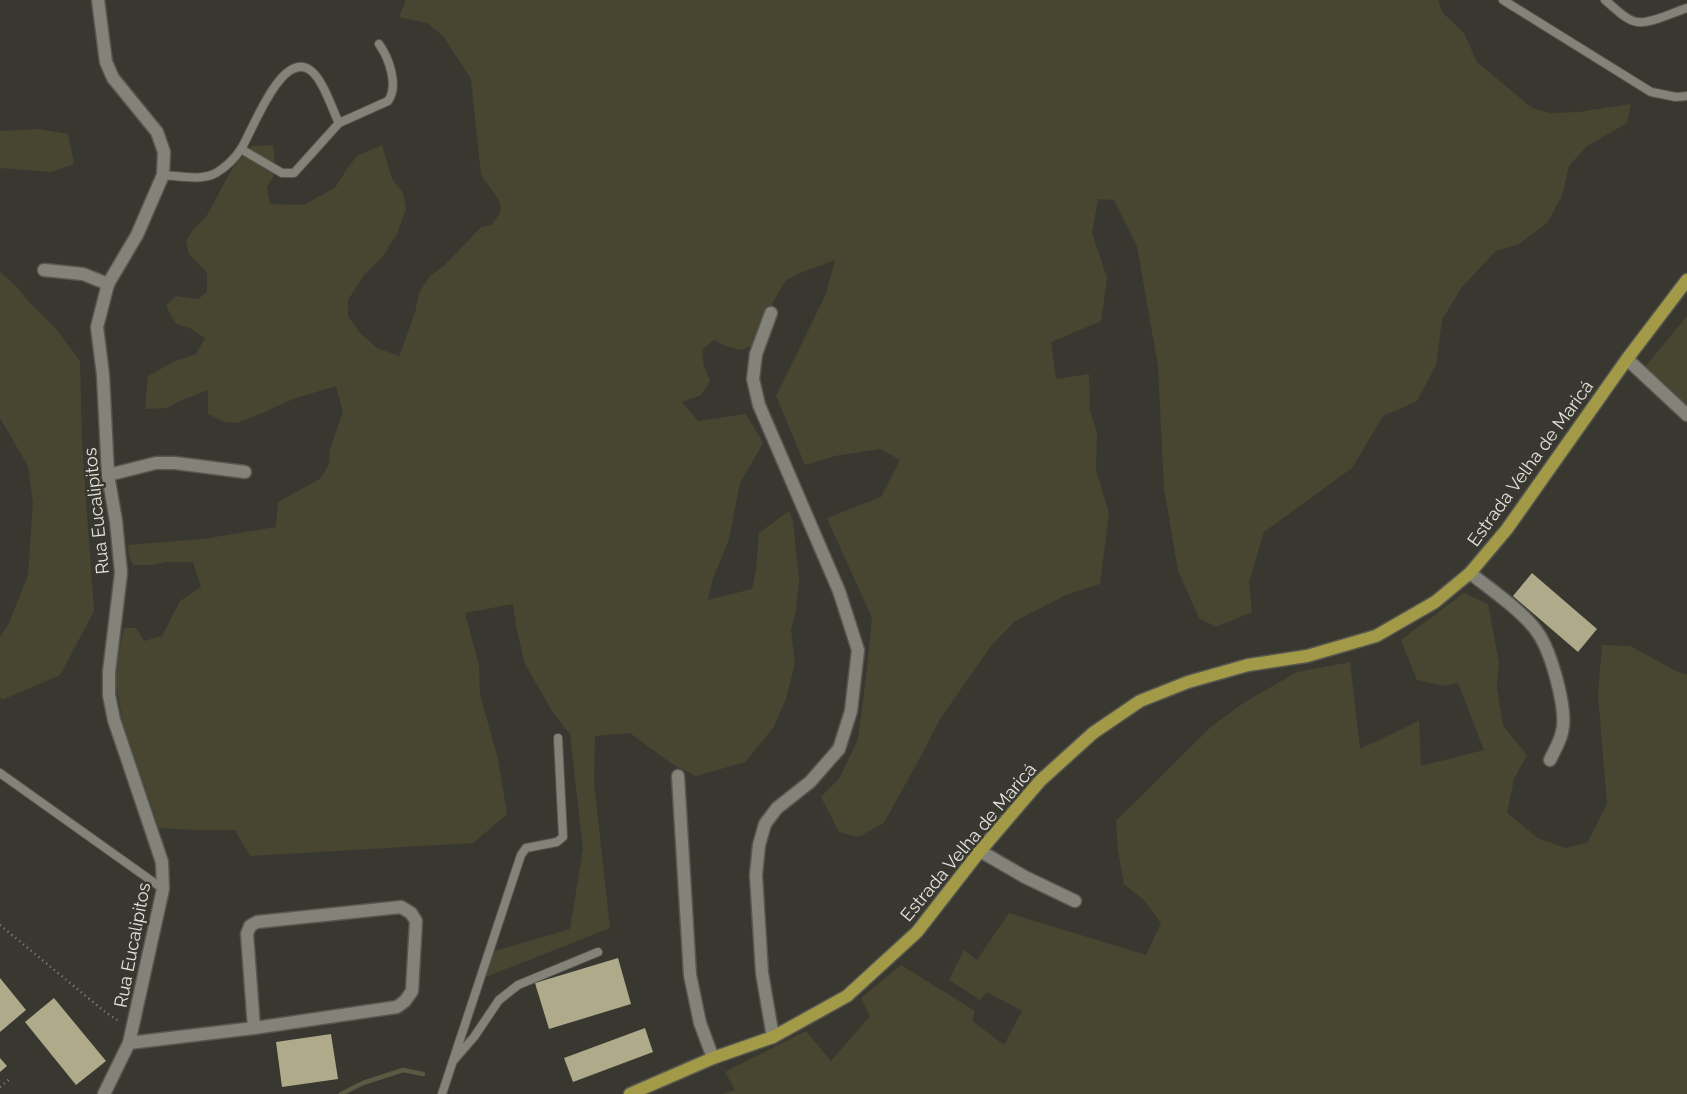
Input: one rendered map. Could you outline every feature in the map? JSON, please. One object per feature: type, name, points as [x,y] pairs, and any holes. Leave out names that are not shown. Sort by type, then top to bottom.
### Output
[{"type":"main road","name":"Estrada Velha de Maricá","points":[[630,1094],[713,1058],[773,1037],[847,996],[917,932],[980,851],[1040,781],[1093,733],[1140,701],[1188,682],[1239,667],[1307,656],[1376,636],[1434,602],[1470,573],[1508,529],[1627,359],[1687,280]]},
{"type":"street","name":"Rua Eucalipitos","points":[[98,0],[106,62],[113,78],[157,132],[164,152],[164,175],[137,235],[108,284],[97,327],[103,375],[108,475],[116,521],[121,573],[109,672],[109,695],[114,720],[162,862],[163,889],[131,1037],[104,1094]]},
{"type":"street","points":[[44,270],[83,274],[108,284]]},
{"type":"street","points":[[771,313],[756,354],[753,379],[759,405],[839,591],[858,650],[851,711],[839,749],[810,782],[777,808],[765,824],[758,845],[756,875],[762,973],[773,1037]]},
{"type":"street","points":[[1627,359],[1687,415]]},
{"type":"street","points":[[108,475],[156,463],[175,463],[244,472]]},
{"type":"street","points":[[1470,573],[1526,620],[1538,633],[1548,654],[1560,694],[1563,717],[1562,732],[1550,760]]},
{"type":"street","points":[[678,776],[690,975],[700,1023],[713,1058]]},
{"type":"street","points":[[980,851],[1025,877],[1075,901]]},
{"type":"street","points":[[131,1037],[254,1028],[397,1007],[405,1001],[412,991],[416,921],[411,912],[401,908],[257,922],[250,926],[247,934],[254,1028]]},
{"type":"lane","points":[[1503,0],[1651,92],[1676,97],[1687,96]]},
{"type":"lane","points":[[1605,0],[1627,18],[1637,22],[1647,22],[1687,8]]},
{"type":"lane","points":[[241,148],[282,173],[294,173],[339,123],[388,101],[392,95],[393,86],[385,52],[379,44]]},
{"type":"lane","points":[[164,175],[197,177],[214,174],[229,164],[241,148],[266,99],[287,72],[298,66],[310,69],[320,80],[339,123]]},
{"type":"lane","points":[[442,1094],[520,855],[526,848],[558,842],[563,837],[558,738]]},
{"type":"lane","points":[[0,773],[163,889]]},
{"type":"lane","points":[[452,1063],[474,1037],[499,1000],[518,984],[598,952]]},
{"type":"path","points":[[0,925],[104,1011],[131,1037]]},
{"type":"path","points":[[0,1087],[11,1078]]},
{"type":"shaded area","points":[[406,0],[1438,0],[1442,12],[1464,33],[1477,62],[1532,108],[1550,113],[1579,112],[1631,104],[1627,123],[1587,146],[1569,166],[1562,196],[1547,223],[1519,244],[1496,251],[1461,288],[1442,320],[1436,365],[1417,401],[1383,416],[1352,468],[1264,532],[1249,582],[1252,612],[1216,627],[1199,618],[1178,571],[1164,488],[1158,366],[1137,246],[1114,200],[1098,199],[1092,233],[1107,278],[1101,321],[1051,342],[1056,379],[1089,374],[1090,411],[1097,433],[1096,469],[1109,514],[1100,584],[1068,594],[1015,621],[991,646],[940,719],[884,823],[858,837],[839,832],[821,797],[839,779],[858,739],[872,618],[827,518],[881,497],[900,460],[880,449],[835,456],[805,465],[776,396],[826,294],[835,260],[800,273],[785,281],[770,308],[754,344],[742,350],[725,346],[714,340],[702,350],[704,367],[710,381],[701,395],[682,402],[698,421],[746,414],[763,443],[740,483],[729,539],[713,578],[708,600],[752,589],[756,571],[759,533],[789,511],[793,521],[799,580],[796,609],[791,630],[795,663],[786,699],[773,728],[745,762],[696,776],[672,764],[630,733],[595,736],[594,783],[610,928],[483,978],[495,951],[570,929],[583,849],[570,734],[552,711],[525,664],[513,604],[465,613],[479,666],[480,695],[498,759],[507,814],[473,843],[250,856],[235,830],[159,828],[123,724],[114,673],[124,628],[136,628],[144,641],[162,636],[180,601],[201,587],[193,562],[133,565],[129,556],[128,545],[203,539],[276,527],[278,502],[320,479],[329,464],[330,449],[343,412],[336,386],[293,399],[237,423],[225,422],[208,414],[208,390],[167,408],[145,409],[148,376],[173,362],[196,354],[205,338],[190,328],[176,324],[166,306],[176,296],[198,299],[207,292],[207,273],[189,254],[186,241],[193,230],[206,217],[232,169],[252,146],[273,145],[276,172],[267,187],[270,204],[303,205],[335,188],[357,156],[382,145],[392,179],[403,193],[406,209],[397,234],[383,256],[364,275],[348,300],[348,316],[360,333],[377,348],[399,356],[415,313],[419,293],[430,276],[444,266],[481,227],[492,225],[501,211],[499,200],[481,175],[471,79],[443,36],[427,23],[399,17]]},
{"type":"shaded area","points":[[38,129],[68,134],[74,164],[51,172],[0,168],[0,131]]},
{"type":"shaded area","points":[[0,272],[16,286],[57,330],[80,361],[82,444],[94,611],[60,675],[2,700],[0,697],[0,637],[9,623],[28,575],[33,503],[28,466],[0,418]]},
{"type":"shaded area","points":[[1687,316],[1687,406],[1645,367]]},
{"type":"shaded area","points":[[1464,593],[1488,604],[1499,663],[1497,688],[1503,726],[1527,755],[1514,779],[1507,813],[1538,838],[1565,848],[1587,843],[1607,804],[1598,694],[1602,645],[1630,646],[1687,675],[1687,1094],[722,1094],[735,1090],[725,1072],[806,1031],[831,1061],[870,1016],[861,998],[901,965],[975,1011],[972,1021],[1004,1045],[1022,1011],[987,992],[980,1000],[949,980],[964,950],[977,960],[1009,913],[1146,955],[1161,923],[1144,900],[1124,884],[1118,851],[1116,821],[1212,726],[1242,704],[1297,672],[1350,662],[1360,749],[1419,721],[1421,766],[1484,750],[1458,683],[1444,686],[1417,680],[1401,640]]},
{"type":"building","points":[[1532,573],[1597,629],[1578,652],[1513,596]]},
{"type":"building","points":[[618,958],[631,1004],[549,1029],[535,983]]},
{"type":"building","points":[[0,978],[26,1010],[0,1032]]},
{"type":"building","points":[[54,998],[106,1061],[76,1085],[25,1022]]},
{"type":"building","points":[[645,1028],[653,1052],[573,1082],[564,1058]]},
{"type":"building","points":[[331,1034],[338,1079],[282,1087],[276,1042]]},
{"type":"building","points":[[0,1058],[7,1066],[0,1072]]},
{"type":"waterway","points":[[341,1094],[363,1083],[403,1070],[423,1074]]}]
